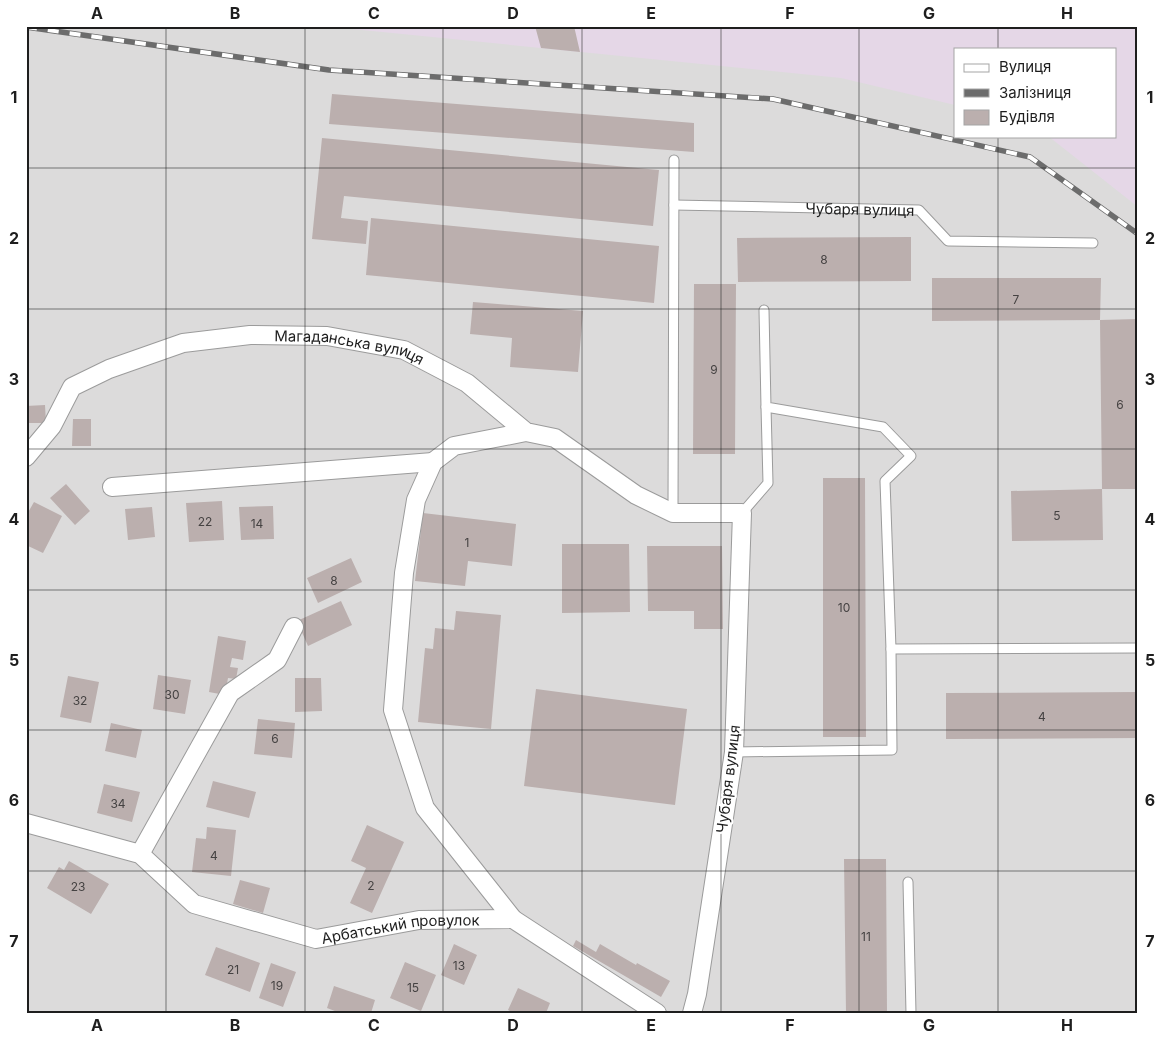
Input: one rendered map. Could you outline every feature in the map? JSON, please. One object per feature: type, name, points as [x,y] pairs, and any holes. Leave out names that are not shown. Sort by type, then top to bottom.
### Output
[{"type":"street","name":"Магаданська вулиця","points":[[26,457],[52,426],[72,387],[109,369],[183,343],[250,335],[327,336],[404,350],[466,383],[526,432],[555,438],[636,495],[673,513]]},
{"type":"street","points":[[526,432],[454,446],[433,462],[416,500],[404,573],[393,710],[425,808],[513,919],[657,1013]]},
{"type":"street","points":[[112,487],[433,462]]},
{"type":"street","points":[[673,513],[742,514]]},
{"type":"street","name":"Чубаря вулиця","points":[[692,1013],[697,994],[734,752],[742,514]]},
{"type":"street","points":[[140,854],[230,694],[277,660],[294,627]]},
{"type":"street","name":"Арбатський провулок","points":[[26,823],[140,854],[194,904],[316,939],[419,920],[513,919]]},
{"type":"lane","points":[[673,513],[674,160]]},
{"type":"lane","name":"Чубаря вулиця","points":[[674,205],[919,210],[948,241],[1093,243]]},
{"type":"lane","points":[[742,514],[768,482],[764,310]]},
{"type":"lane","points":[[734,752],[892,750],[891,649],[885,481],[911,456],[883,427],[766,407]]},
{"type":"lane","points":[[891,649],[1138,648]]},
{"type":"lane","points":[[908,882],[911,1013]]},
{"type":"shaded area","points":[[26,26],[1138,26],[1138,1013],[26,1013]]},
{"type":"shaded area","points":[[322,26],[1138,26],[1138,207],[1051,138],[1116,138],[1116,48],[954,48],[954,105],[841,78]]},
{"type":"building","points":[[535,26],[574,26],[580,52],[541,48]]},
{"type":"building","points":[[332,94],[694,123],[694,152],[329,124]]},
{"type":"building","points":[[322,138],[659,170],[653,226],[344,196],[341,218],[368,221],[366,244],[312,239]]},
{"type":"building","points":[[371,218],[659,246],[654,303],[366,275]]},
{"type":"building","points":[[911,237],[911,281],[738,282],[737,238]]},
{"type":"building","points":[[932,278],[1101,278],[1100,320],[932,321]]},
{"type":"building","points":[[694,284],[736,284],[735,454],[693,454]]},
{"type":"building","points":[[473,302],[583,311],[578,372],[510,367],[512,338],[470,334]]},
{"type":"building","points":[[1138,319],[1138,489],[1102,489],[1100,320]]},
{"type":"building","points":[[45,405],[46,423],[26,423],[26,406]]},
{"type":"building","points":[[73,419],[91,419],[91,446],[72,446]]},
{"type":"building","points":[[823,478],[865,478],[866,737],[823,737]]},
{"type":"building","points":[[66,484],[90,511],[75,525],[50,498]]},
{"type":"building","points":[[1102,489],[1103,540],[1012,541],[1011,491]]},
{"type":"building","points":[[222,501],[224,540],[189,542],[186,503]]},
{"type":"building","points":[[34,502],[62,516],[43,553],[26,545],[26,516]]},
{"type":"building","points":[[273,506],[274,539],[241,540],[239,507]]},
{"type":"building","points":[[152,507],[155,537],[128,540],[125,509]]},
{"type":"building","points":[[423,513],[516,524],[512,566],[468,561],[465,586],[415,581]]},
{"type":"building","points":[[562,544],[629,544],[630,612],[562,613]]},
{"type":"building","points":[[647,546],[722,546],[723,629],[694,629],[694,611],[648,611]]},
{"type":"building","points":[[351,558],[362,582],[318,603],[307,578]]},
{"type":"building","points":[[341,601],[352,625],[308,646],[297,621]]},
{"type":"building","points":[[456,611],[501,615],[491,729],[418,722],[425,648],[433,649],[435,628],[454,630]]},
{"type":"building","points":[[218,636],[246,641],[243,660],[232,658],[230,667],[238,668],[236,679],[228,678],[225,695],[209,692]]},
{"type":"building","points":[[158,675],[191,680],[185,714],[153,709]]},
{"type":"building","points":[[68,676],[99,682],[91,723],[60,717]]},
{"type":"building","points":[[295,678],[321,678],[322,711],[295,712]]},
{"type":"building","points":[[536,689],[687,709],[675,805],[524,786]]},
{"type":"building","points":[[1138,692],[1138,738],[946,739],[946,693]]},
{"type":"building","points":[[258,719],[295,723],[292,758],[254,754]]},
{"type":"building","points":[[111,723],[142,730],[136,758],[105,751]]},
{"type":"building","points":[[213,781],[256,792],[249,818],[206,807]]},
{"type":"building","points":[[104,784],[140,792],[132,822],[97,813]]},
{"type":"building","points":[[367,825],[404,842],[372,913],[350,903],[366,868],[351,861]]},
{"type":"building","points":[[207,827],[236,830],[231,876],[192,872],[196,838],[206,839]]},
{"type":"building","points":[[844,859],[886,859],[887,1013],[846,1013]]},
{"type":"building","points":[[69,861],[109,884],[91,914],[47,888],[59,867],[64,870]]},
{"type":"building","points":[[240,880],[270,888],[263,913],[233,904]]},
{"type":"building","points":[[576,940],[596,952],[600,944],[636,965],[637,963],[670,981],[661,997],[573,946]]},
{"type":"building","points":[[454,944],[477,955],[464,985],[441,975]]},
{"type":"building","points":[[216,947],[260,963],[250,992],[205,975]]},
{"type":"building","points":[[405,962],[436,975],[421,1011],[390,998]]},
{"type":"building","points":[[271,963],[296,972],[283,1007],[259,998]]},
{"type":"building","points":[[334,986],[375,1000],[371,1013],[340,1013],[327,1008]]},
{"type":"building","points":[[518,988],[550,1003],[546,1013],[514,1013],[508,1010]]},
{"type":"railway","points":[[26,27],[329,70],[773,99],[1030,157],[1138,234]]}]
